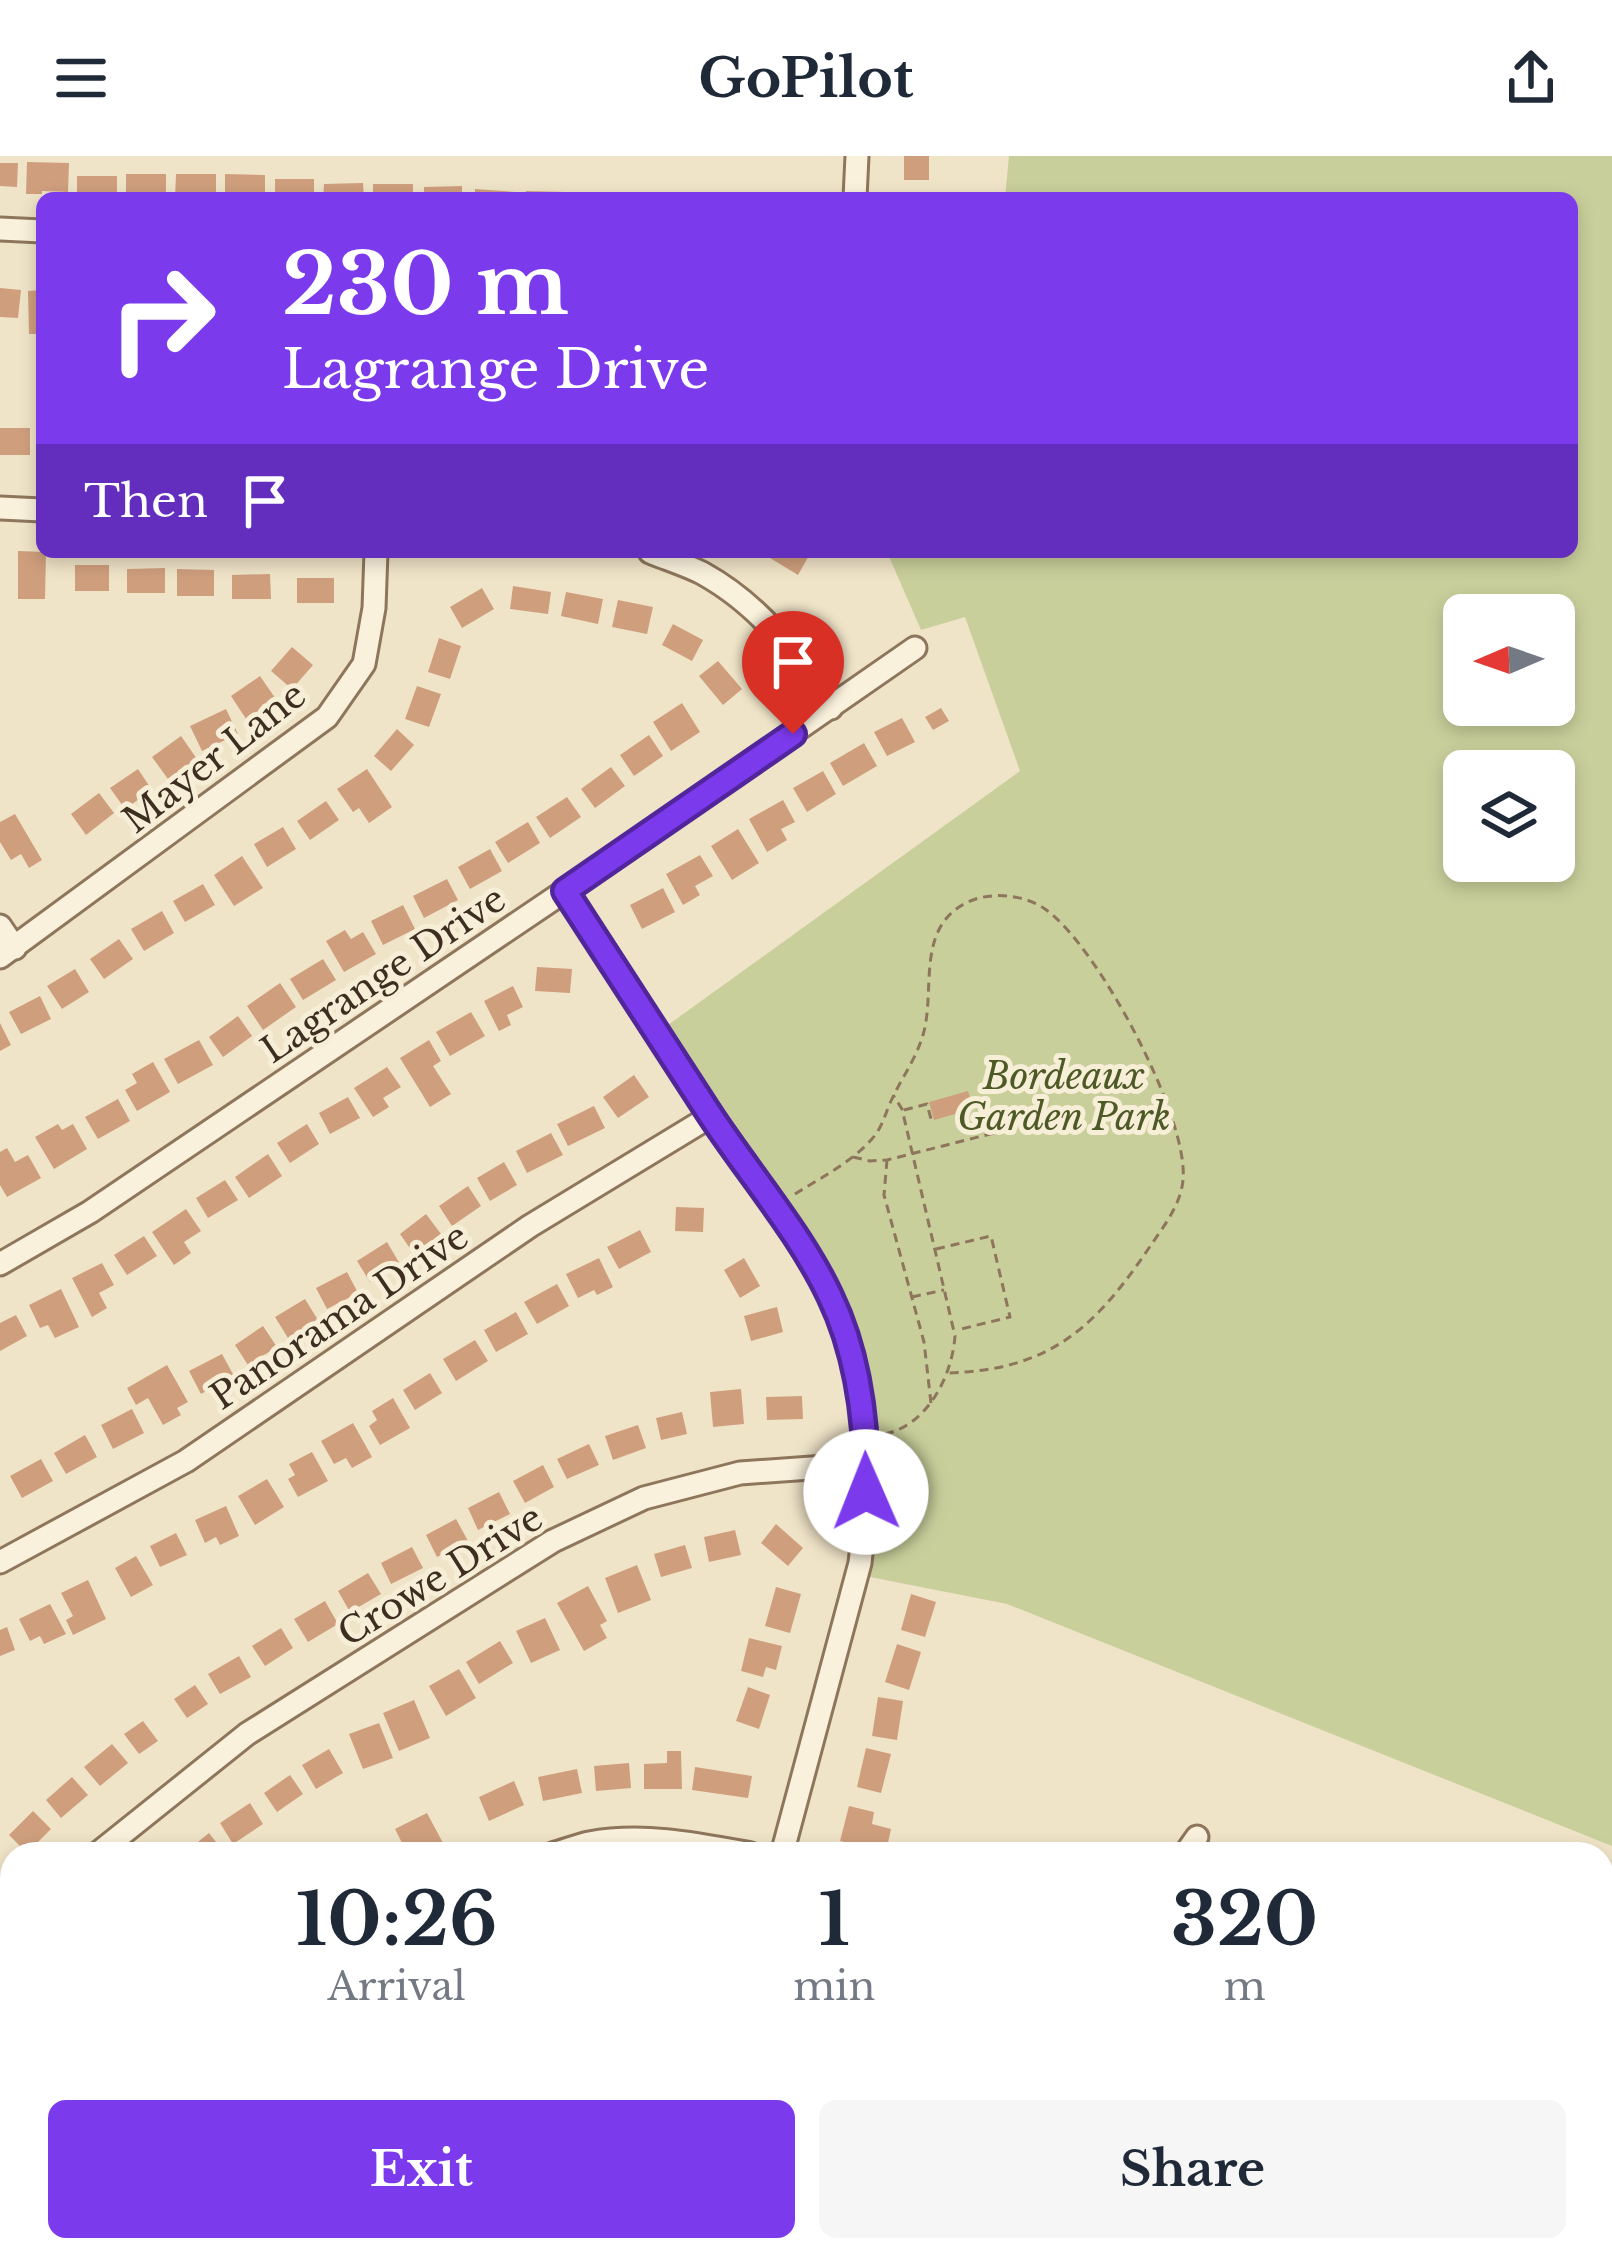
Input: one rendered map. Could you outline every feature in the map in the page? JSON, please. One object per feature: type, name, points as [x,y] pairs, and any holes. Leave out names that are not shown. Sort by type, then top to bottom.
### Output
[{"type":"street","points":[[855,192],[857,156]]},
{"type":"street","points":[[0,229],[36,232]]},
{"type":"street","points":[[0,508],[36,510]]},
{"type":"street","name":"Mayer Lane","points":[[8,953],[327,717],[364,664],[374,608],[376,558]]},
{"type":"street","points":[[665,558],[699,572],[762,616],[805,666],[831,709]]},
{"type":"street","name":"Lagrange Drive","points":[[0,1264],[90,1212],[915,648]]},
{"type":"street","points":[[565,891],[806,1253],[831,1297],[855,1373],[866,1464],[860,1563],[785,1842]]},
{"type":"street","points":[[0,926],[8,953]]},
{"type":"street","name":"Panorama Drive","points":[[0,1562],[186,1461],[530,1226],[711,1116]]},
{"type":"street","name":"Crowe Drive","points":[[112,1842],[247,1734],[553,1541],[644,1498],[740,1473],[866,1464]]},
{"type":"street","points":[[605,1842],[640,1838],[685,1842]]},
{"type":"path","points":[[774,1208],[851,1156],[878,1131],[922,1040],[930,953],[945,921],[958,908],[976,899],[1018,898],[1037,904],[1060,922],[1118,1001],[1158,1081],[1174,1125],[1183,1186],[1168,1219],[1125,1280],[1072,1336],[1042,1356],[1008,1367],[945,1373]]},
{"type":"path","points":[[865,1437],[902,1429],[931,1403],[953,1351],[955,1330],[903,1111],[893,1095]]},
{"type":"path","points":[[903,1111],[927,1104],[931,1119]]},
{"type":"path","points":[[851,1156],[887,1160],[1014,1128]]},
{"type":"path","points":[[887,1160],[884,1195],[924,1342],[931,1403]]},
{"type":"path","points":[[936,1249],[991,1236],[1001,1276],[1010,1317],[955,1330]]},
{"type":"path","points":[[912,1298],[945,1290]]},
{"type":"green space","name":"Bordeaux Garden Park","points":[[1009,156],[1612,156],[1612,1842],[1602,1842],[1007,1604],[870,1577],[879,1506],[878,1435],[855,1330],[815,1245],[668,1025],[1020,771],[965,617],[921,630],[890,558],[1578,558],[1578,192],[1006,192]]},
{"type":"building","points":[[904,156],[929,156],[929,180],[904,180]]},
{"type":"building","points":[[27,162],[69,163],[68,192],[26,194]]},
{"type":"building","points":[[0,163],[18,163],[17,187],[0,186]]},
{"type":"building","points":[[126,174],[166,174],[166,192],[126,192]]},
{"type":"building","points":[[176,174],[216,174],[216,192],[175,192]]},
{"type":"building","points":[[225,174],[265,175],[265,192],[225,192]]},
{"type":"building","points":[[77,176],[117,176],[117,192],[77,192]]},
{"type":"building","points":[[275,179],[314,179],[314,192],[275,192]]},
{"type":"building","points":[[363,183],[364,192],[323,192],[324,184]]},
{"type":"building","points":[[373,184],[413,184],[413,192],[373,192]]},
{"type":"building","points":[[462,186],[462,192],[424,192],[424,187]]},
{"type":"building","points":[[0,288],[21,290],[18,318],[0,317]]},
{"type":"building","points":[[36,290],[36,334],[29,334],[28,291]]},
{"type":"building","points":[[0,428],[30,428],[30,455],[0,455]]},
{"type":"building","points":[[18,551],[36,552],[36,558],[46,558],[45,599],[18,599]]},
{"type":"building","points":[[770,558],[808,558],[798,575]]},
{"type":"building","points":[[75,565],[109,565],[109,591],[75,591]]},
{"type":"building","points":[[165,568],[165,593],[127,593],[127,569]]},
{"type":"building","points":[[177,569],[214,570],[214,596],[177,596]]},
{"type":"building","points":[[270,574],[271,599],[232,599],[232,575]]},
{"type":"building","points":[[297,578],[334,578],[334,603],[297,603]]},
{"type":"building","points":[[513,586],[551,592],[548,614],[510,609]]},
{"type":"building","points":[[482,588],[494,609],[462,628],[450,607]]},
{"type":"building","points":[[566,592],[603,599],[598,624],[561,616]]},
{"type":"building","points":[[618,600],[653,607],[647,634],[612,627]]},
{"type":"building","points":[[673,624],[703,640],[692,661],[662,645]]},
{"type":"building","points":[[439,638],[461,646],[450,679],[428,672]]},
{"type":"building","points":[[292,647],[313,665],[292,689],[271,671]]},
{"type":"building","points":[[718,661],[742,689],[723,705],[699,676]]},
{"type":"building","points":[[260,676],[280,705],[250,725],[231,696]]},
{"type":"building","points":[[417,686],[441,694],[429,727],[405,719]]},
{"type":"building","points":[[682,703],[700,732],[671,751],[653,722]]},
{"type":"building","points":[[941,708],[949,721],[933,730],[925,717]]},
{"type":"building","points":[[226,709],[238,734],[202,751],[190,726]]},
{"type":"building","points":[[902,718],[915,742],[887,756],[874,732]]},
{"type":"building","points":[[397,729],[414,745],[391,771],[374,756]]},
{"type":"building","points":[[649,735],[663,756],[634,776],[620,755]]},
{"type":"building","points":[[181,736],[197,759],[168,779],[152,757]]},
{"type":"building","points":[[864,743],[877,766],[843,786],[830,763]]},
{"type":"building","points":[[611,767],[625,786],[595,808],[581,789]]},
{"type":"building","points":[[138,769],[152,790],[125,809],[110,788]]},
{"type":"building","points":[[367,769],[392,807],[369,823],[359,808],[353,812],[337,789]]},
{"type":"building","points":[[823,771],[836,794],[807,812],[793,788]]},
{"type":"building","points":[[99,793],[114,813],[86,835],[71,814]]},
{"type":"building","points":[[567,797],[581,817],[550,838],[536,817]]},
{"type":"building","points":[[783,800],[795,822],[781,829],[787,840],[767,852],[749,819]]},
{"type":"building","points":[[326,801],[339,820],[310,840],[297,821]]},
{"type":"building","points":[[15,814],[42,860],[29,868],[21,854],[11,860],[0,842],[0,822]]},
{"type":"building","points":[[528,822],[540,843],[508,863],[495,842]]},
{"type":"building","points":[[283,827],[296,849],[267,867],[254,844]]},
{"type":"building","points":[[738,829],[759,863],[732,880],[711,846]]},
{"type":"building","points":[[490,849],[502,871],[470,889],[458,867]]},
{"type":"building","points":[[700,855],[713,876],[695,886],[700,895],[683,905],[666,874]]},
{"type":"building","points":[[242,856],[263,888],[234,906],[214,875]]},
{"type":"building","points":[[447,879],[458,900],[424,918],[413,896]]},
{"type":"building","points":[[203,884],[215,905],[185,922],[173,901]]},
{"type":"building","points":[[663,888],[675,912],[642,929],[630,905]]},
{"type":"building","points":[[403,905],[415,929],[383,945],[371,921]]},
{"type":"building","points":[[162,911],[174,933],[144,951],[131,929]]},
{"type":"building","points":[[345,930],[351,939],[363,932],[376,954],[344,972],[326,941]]},
{"type":"building","points":[[119,939],[133,959],[104,979],[90,959]]},
{"type":"building","points":[[323,959],[336,980],[303,1000],[290,979]]},
{"type":"building","points":[[537,967],[572,969],[570,993],[535,991]]},
{"type":"building","points":[[75,969],[89,992],[62,1009],[47,986]]},
{"type":"building","points":[[280,983],[296,1007],[263,1030],[247,1006]]},
{"type":"building","points":[[513,986],[523,1007],[507,1015],[511,1025],[499,1031],[484,1001]]},
{"type":"building","points":[[40,996],[51,1019],[21,1034],[9,1012]]},
{"type":"building","points":[[471,1012],[485,1036],[450,1056],[436,1032]]},
{"type":"building","points":[[238,1016],[252,1036],[223,1057],[209,1037]]},
{"type":"building","points":[[0,1023],[11,1045],[0,1051]]},
{"type":"building","points":[[199,1040],[213,1065],[178,1084],[164,1059]]},
{"type":"building","points":[[429,1040],[441,1061],[433,1066],[451,1094],[430,1107],[400,1058]]},
{"type":"building","points":[[153,1062],[170,1092],[137,1111],[125,1090],[137,1083],[132,1074]]},
{"type":"building","points":[[387,1067],[401,1087],[383,1098],[389,1107],[373,1117],[354,1088]]},
{"type":"building","points":[[634,1075],[649,1097],[618,1118],[603,1097]]},
{"type":"building","points":[[968,1091],[973,1109],[934,1120],[929,1102]]},
{"type":"building","points":[[348,1097],[360,1118],[330,1134],[319,1113]]},
{"type":"building","points":[[118,1099],[130,1121],[98,1139],[85,1117]]},
{"type":"building","points":[[594,1106],[605,1128],[568,1146],[557,1124]]},
{"type":"building","points":[[58,1124],[62,1130],[73,1124],[87,1149],[54,1169],[35,1137]]},
{"type":"building","points":[[307,1124],[319,1144],[290,1163],[277,1143]]},
{"type":"building","points":[[551,1133],[563,1155],[527,1173],[516,1151]]},
{"type":"building","points":[[7,1148],[15,1162],[28,1155],[41,1178],[7,1197],[0,1185],[0,1152]]},
{"type":"building","points":[[268,1154],[282,1176],[249,1198],[235,1177]]},
{"type":"building","points":[[504,1162],[517,1185],[490,1201],[477,1178]]},
{"type":"building","points":[[225,1180],[238,1200],[208,1218],[196,1198]]},
{"type":"building","points":[[468,1186],[481,1206],[452,1226],[439,1206]]},
{"type":"building","points":[[676,1207],[704,1208],[703,1232],[675,1231]]},
{"type":"building","points":[[186,1209],[201,1231],[184,1242],[191,1253],[174,1265],[152,1232]]},
{"type":"building","points":[[426,1214],[441,1234],[414,1254],[400,1234]]},
{"type":"building","points":[[640,1230],[651,1252],[619,1269],[607,1247]]},
{"type":"building","points":[[144,1236],[157,1256],[127,1275],[114,1255]]},
{"type":"building","points":[[387,1242],[400,1264],[370,1282],[357,1261]]},
{"type":"building","points":[[599,1258],[613,1287],[578,1298],[566,1274]]},
{"type":"building","points":[[744,1258],[760,1286],[740,1298],[724,1270]]},
{"type":"building","points":[[102,1263],[114,1285],[99,1293],[107,1308],[92,1317],[72,1278]]},
{"type":"building","points":[[347,1272],[358,1293],[327,1309],[316,1288]]},
{"type":"building","points":[[557,1284],[569,1306],[537,1324],[524,1302]]},
{"type":"building","points":[[61,1289],[79,1327],[55,1338],[48,1325],[40,1328],[29,1305]]},
{"type":"building","points":[[305,1299],[318,1320],[288,1338],[275,1317]]},
{"type":"building","points":[[777,1307],[783,1332],[751,1341],[744,1316]]},
{"type":"building","points":[[516,1312],[528,1334],[496,1352],[484,1330]]},
{"type":"building","points":[[16,1315],[27,1336],[0,1351],[0,1323]]},
{"type":"building","points":[[263,1326],[277,1347],[248,1365],[235,1345]]},
{"type":"building","points":[[475,1340],[488,1361],[456,1381],[443,1359]]},
{"type":"building","points":[[222,1354],[234,1376],[201,1394],[189,1371]]},
{"type":"building","points":[[167,1365],[188,1402],[177,1408],[181,1415],[163,1425],[148,1398],[136,1405],[127,1388]]},
{"type":"building","points":[[430,1373],[442,1393],[415,1410],[403,1390]]},
{"type":"building","points":[[741,1389],[744,1424],[713,1427],[710,1392]]},
{"type":"building","points":[[802,1396],[803,1419],[767,1420],[766,1397]]},
{"type":"building","points":[[393,1398],[410,1428],[380,1445],[369,1426],[377,1420],[372,1411]]},
{"type":"building","points":[[132,1409],[144,1433],[113,1449],[101,1425]]},
{"type":"building","points":[[682,1412],[687,1434],[661,1440],[656,1418]]},
{"type":"building","points":[[353,1423],[372,1457],[352,1468],[346,1458],[334,1464],[321,1441]]},
{"type":"building","points":[[638,1425],[646,1448],[613,1460],[605,1436]]},
{"type":"building","points":[[85,1435],[97,1457],[66,1474],[54,1453]]},
{"type":"building","points":[[589,1444],[599,1465],[567,1479],[557,1459]]},
{"type":"building","points":[[312,1452],[328,1481],[298,1497],[288,1479],[295,1475],[289,1464]]},
{"type":"building","points":[[41,1459],[53,1481],[22,1498],[10,1476]]},
{"type":"building","points":[[543,1465],[554,1487],[525,1503],[513,1481]]},
{"type":"building","points":[[267,1479],[284,1507],[255,1525],[238,1496]]},
{"type":"building","points":[[499,1492],[510,1514],[478,1530],[468,1508]]},
{"type":"building","points":[[226,1506],[239,1536],[220,1545],[216,1537],[205,1543],[195,1520]]},
{"type":"building","points":[[456,1519],[468,1541],[437,1557],[426,1535]]},
{"type":"building","points":[[776,1524],[803,1548],[788,1566],[761,1543]]},
{"type":"building","points":[[735,1530],[741,1555],[709,1562],[704,1537]]},
{"type":"building","points":[[176,1533],[187,1555],[160,1567],[150,1546]]},
{"type":"building","points":[[685,1545],[692,1568],[661,1577],[654,1554]]},
{"type":"building","points":[[412,1547],[423,1568],[391,1584],[381,1563]]},
{"type":"building","points":[[136,1556],[153,1585],[131,1597],[115,1568]]},
{"type":"building","points":[[637,1565],[651,1600],[618,1613],[605,1578]]},
{"type":"building","points":[[368,1573],[381,1594],[350,1612],[338,1591]]},
{"type":"building","points":[[88,1580],[106,1619],[73,1635],[66,1620],[73,1616],[61,1593]]},
{"type":"building","points":[[588,1586],[607,1621],[600,1625],[607,1638],[584,1651],[557,1603]]},
{"type":"building","points":[[776,1587],[801,1594],[790,1633],[765,1626]]},
{"type":"building","points":[[911,1594],[936,1602],[925,1637],[901,1630]]},
{"type":"building","points":[[325,1601],[338,1624],[308,1642],[294,1619]]},
{"type":"building","points":[[50,1604],[66,1634],[44,1644],[40,1636],[30,1641],[19,1619]]},
{"type":"building","points":[[545,1618],[560,1650],[531,1663],[516,1631]]},
{"type":"building","points":[[7,1627],[15,1650],[0,1656],[0,1630]]},
{"type":"building","points":[[281,1628],[293,1648],[265,1666],[252,1646]]},
{"type":"building","points":[[749,1638],[782,1646],[776,1670],[766,1667],[763,1677],[741,1671]]},
{"type":"building","points":[[500,1641],[513,1663],[479,1684],[466,1662]]},
{"type":"building","points":[[897,1644],[921,1652],[909,1690],[885,1682]]},
{"type":"building","points":[[239,1656],[251,1677],[220,1694],[208,1674]]},
{"type":"building","points":[[459,1669],[476,1698],[446,1716],[429,1686]]},
{"type":"building","points":[[195,1685],[208,1704],[187,1718],[174,1699]]},
{"type":"building","points":[[748,1687],[770,1695],[759,1729],[736,1721]]},
{"type":"building","points":[[878,1697],[903,1701],[897,1740],[872,1736]]},
{"type":"building","points":[[414,1700],[430,1738],[399,1751],[383,1713]]},
{"type":"building","points":[[143,1721],[158,1741],[139,1754],[124,1734]]},
{"type":"building","points":[[379,1723],[393,1758],[363,1769],[349,1734]]},
{"type":"building","points":[[112,1744],[128,1763],[100,1786],[84,1767]]},
{"type":"building","points":[[866,1748],[891,1754],[881,1793],[857,1787]]},
{"type":"building","points":[[329,1749],[343,1773],[316,1789],[302,1765]]},
{"type":"building","points":[[667,1751],[681,1751],[682,1789],[644,1789],[644,1764],[667,1763]]},
{"type":"building","points":[[629,1763],[631,1788],[596,1791],[594,1766]]},
{"type":"building","points":[[695,1767],[752,1776],[748,1798],[692,1790]]},
{"type":"building","points":[[577,1769],[582,1793],[543,1801],[538,1777]]},
{"type":"building","points":[[290,1775],[303,1794],[277,1812],[264,1793]]},
{"type":"building","points":[[72,1777],[88,1795],[61,1818],[46,1800]]},
{"type":"building","points":[[514,1781],[524,1805],[489,1821],[479,1797]]},
{"type":"building","points":[[250,1803],[263,1824],[232,1842],[220,1823]]},
{"type":"building","points":[[849,1806],[874,1812],[872,1824],[891,1829],[888,1842],[840,1841]]},
{"type":"building","points":[[33,1811],[51,1829],[38,1842],[16,1842],[9,1835]]},
{"type":"building","points":[[427,1813],[442,1842],[402,1842],[395,1829]]},
{"type":"route","points":[[793,734],[565,891],[831,1297],[862,1408],[866,1492]]}]
